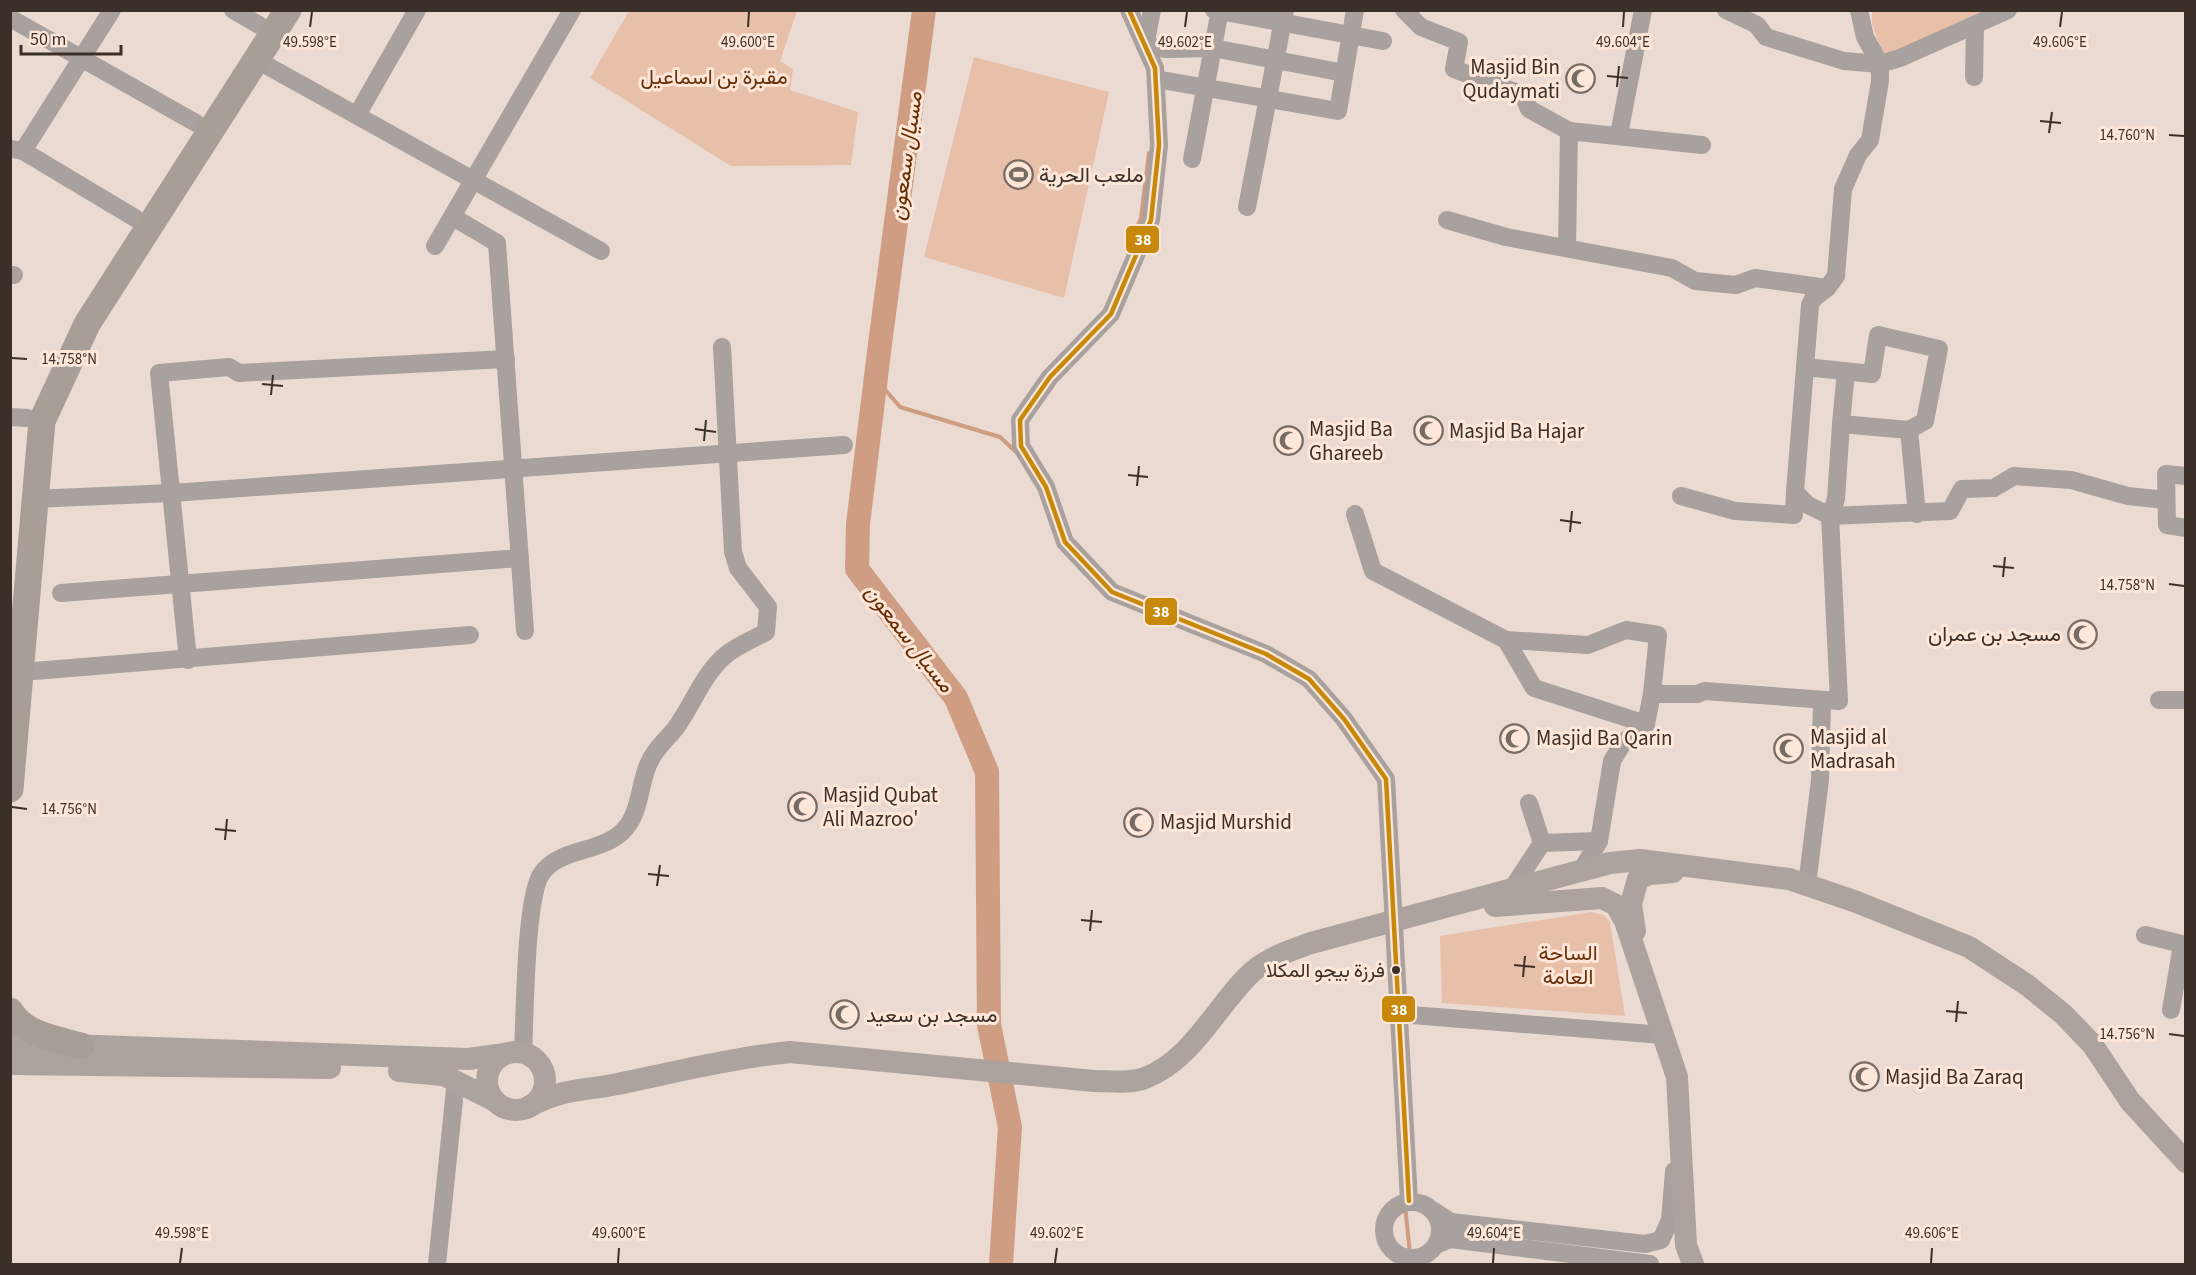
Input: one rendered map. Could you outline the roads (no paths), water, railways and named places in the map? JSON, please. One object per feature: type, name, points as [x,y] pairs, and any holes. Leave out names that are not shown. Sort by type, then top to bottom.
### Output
[{"type":"highway","points":[[10,588],[19,418],[75,312],[135,218],[257,60],[288,10]]},
{"type":"highway","points":[[10,789],[14,673],[42,421],[87,324],[204,127],[263,18]]},
{"type":"highway","points":[[10,1011],[24,1026],[39,1034],[81,1046]]},
{"type":"main road","points":[[10,1064],[372,1069],[425,1072],[456,1080],[511,1109],[530,1106],[552,1094],[604,1087],[754,1055],[790,1052],[1094,1081],[1143,1079],[1165,1069],[1185,1052],[1247,976],[1276,956],[1311,943],[1434,912],[1610,863],[1640,860],[1789,879],[1854,901],[1969,947],[2027,985],[2063,1014],[2092,1044],[2130,1101],[2186,1162]]},
{"type":"main road","points":[[1642,973],[1631,904],[1638,879],[1649,874],[1711,869]]},
{"type":"main road","points":[[1434,912],[1602,898],[1616,905],[1625,921],[1677,1077],[1686,1245],[1693,1264]]},
{"type":"main road","points":[[10,1043],[468,1059],[522,1057],[574,1080],[604,1087]]},
{"type":"main road","points":[[495,1101],[490,1093],[487,1075],[497,1059],[522,1057]]},
{"type":"main road","points":[[522,1057],[545,1082],[543,1091],[530,1106]]},
{"type":"street","points":[[112,10],[17,150],[135,218]]},
{"type":"street","points":[[232,10],[263,18]]},
{"type":"street","points":[[357,115],[417,10]]},
{"type":"street","points":[[435,246],[572,10]]},
{"type":"street","points":[[1129,10],[1155,68],[1159,145],[1151,220],[1111,314],[1050,377],[1020,420],[1021,446],[1046,487],[1065,542],[1112,592],[1266,654],[1309,679],[1344,718],[1386,779],[1409,1201]]},
{"type":"street","points":[[1145,45],[1152,10]]},
{"type":"street","points":[[1156,79],[1338,111],[1355,10]]},
{"type":"street","points":[[1404,10],[1459,42],[1454,69],[1523,95],[1529,109],[1569,131],[1618,134],[1702,145]]},
{"type":"street","points":[[1618,134],[1643,10]]},
{"type":"street","points":[[1726,10],[1757,25],[1766,36],[1844,61],[1880,64],[1900,58],[2008,10]]},
{"type":"street","points":[[1681,496],[1735,511],[1794,516],[1810,305],[1836,276],[1843,189],[1858,156],[1870,140],[1880,81],[1880,64],[1865,37],[1859,10]]},
{"type":"street","points":[[1192,159],[1218,11],[1284,17],[1383,41]]},
{"type":"street","points":[[1247,207],[1284,17]]},
{"type":"street","points":[[10,18],[204,127]]},
{"type":"street","points":[[1974,77],[1975,25]]},
{"type":"street","points":[[1145,45],[1167,49],[1213,48],[1344,73]]},
{"type":"street","points":[[257,60],[601,250]]},
{"type":"street","points":[[1567,248],[1569,131]]},
{"type":"street","points":[[453,217],[497,243],[525,631]]},
{"type":"street","points":[[1447,220],[1506,237],[1672,268],[1695,281],[1736,285],[1755,278],[1827,288]]},
{"type":"street","points":[[1805,367],[1872,374],[1878,335],[1939,350],[1924,421],[1909,430],[1841,423]]},
{"type":"street","points":[[522,1057],[532,897],[542,873],[557,860],[604,846],[624,831],[635,812],[640,782],[652,754],[675,728],[706,678],[726,654],[766,632],[768,607],[738,568],[733,552],[722,347]]},
{"type":"street","points":[[188,660],[159,373],[229,367],[239,373],[506,359]]},
{"type":"street","points":[[1652,694],[1697,694],[1705,691],[1839,701],[1830,516],[1836,499],[1846,371]]},
{"type":"street","points":[[1909,430],[1917,514]]},
{"type":"street","points":[[33,499],[172,493],[844,445]]},
{"type":"street","points":[[2186,476],[2166,474],[2167,525],[2186,528]]},
{"type":"street","points":[[1795,492],[1808,505],[1830,516],[1917,514],[1950,510],[1962,489],[1994,488],[2014,476],[2071,480],[2127,496],[2166,500]]},
{"type":"street","points":[[1355,514],[1373,571],[1506,640],[1588,645],[1626,630],[1658,635],[1652,694],[1646,724],[1623,743],[1612,761],[1599,841],[1581,871]]},
{"type":"street","points":[[62,593],[520,558]]},
{"type":"street","points":[[14,673],[188,660],[470,634]]},
{"type":"street","points":[[1506,640],[1534,688],[1646,724]]},
{"type":"street","points":[[2159,700],[2186,700]]},
{"type":"street","points":[[1807,885],[1820,780],[1822,701]]},
{"type":"street","points":[[1529,803],[1542,843]]},
{"type":"street","points":[[1542,843],[1599,841]]},
{"type":"street","points":[[1511,891],[1542,843]]},
{"type":"street","points":[[2145,935],[2183,945],[2171,1010]]},
{"type":"street","points":[[1399,1014],[1663,1035]]},
{"type":"street","points":[[436,1264],[456,1080]]},
{"type":"street","points":[[1650,1264],[1450,1239],[1436,1245],[1412,1261],[1394,1252],[1384,1236],[1386,1217],[1392,1209],[1409,1201],[1427,1205],[1451,1222],[1645,1244],[1661,1240],[1670,1220],[1679,1115]]},
{"type":"street","points":[[1434,1211],[1441,1228],[1436,1245]]},
{"type":"waterway","name":"مسيال سمعون","points":[[924,10],[858,524],[857,569],[956,698],[987,772],[989,1025],[1010,1127],[1001,1264]]},
{"type":"waterway","points":[[1129,248],[1141,218],[1149,153]]},
{"type":"waterway","points":[[876,379],[900,407],[1000,437],[1015,451]]},
{"type":"waterway","points":[[1405,1205],[1411,1264]]},
{"type":"place","name":"Masjid Bin Qudaymati","points":[[1581,79]]},
{"type":"place","name":"ملعب الحرية","points":[[1018,175]]},
{"type":"place","name":"Masjid Ba Hajar","points":[[1428,431]]},
{"type":"place","name":"Masjid Ba Ghareeb","points":[[1288,441]]},
{"type":"place","name":"مسجد بن عمران","points":[[2082,634]]},
{"type":"place","name":"Masjid Ba Qarin","points":[[1515,738]]},
{"type":"place","name":"Masjid al Madrasah","points":[[1789,749]]},
{"type":"place","name":"Masjid Qubat Ali Mazroo'","points":[[802,807]]},
{"type":"place","name":"Masjid Murshid","points":[[1139,822]]},
{"type":"place","name":"فرزة بيجو المكلا","points":[[1396,970]]},
{"type":"place","name":"مسجد بن سعيد","points":[[845,1015]]},
{"type":"place","name":"Masjid Ba Zaraq","points":[[1864,1077]]},
{"type":"park label","name":"مقبرة بن اسماعيل","points":[[714,77]]},
{"type":"park label","name":"الساحة العامة","points":[[1568,965]]}]
